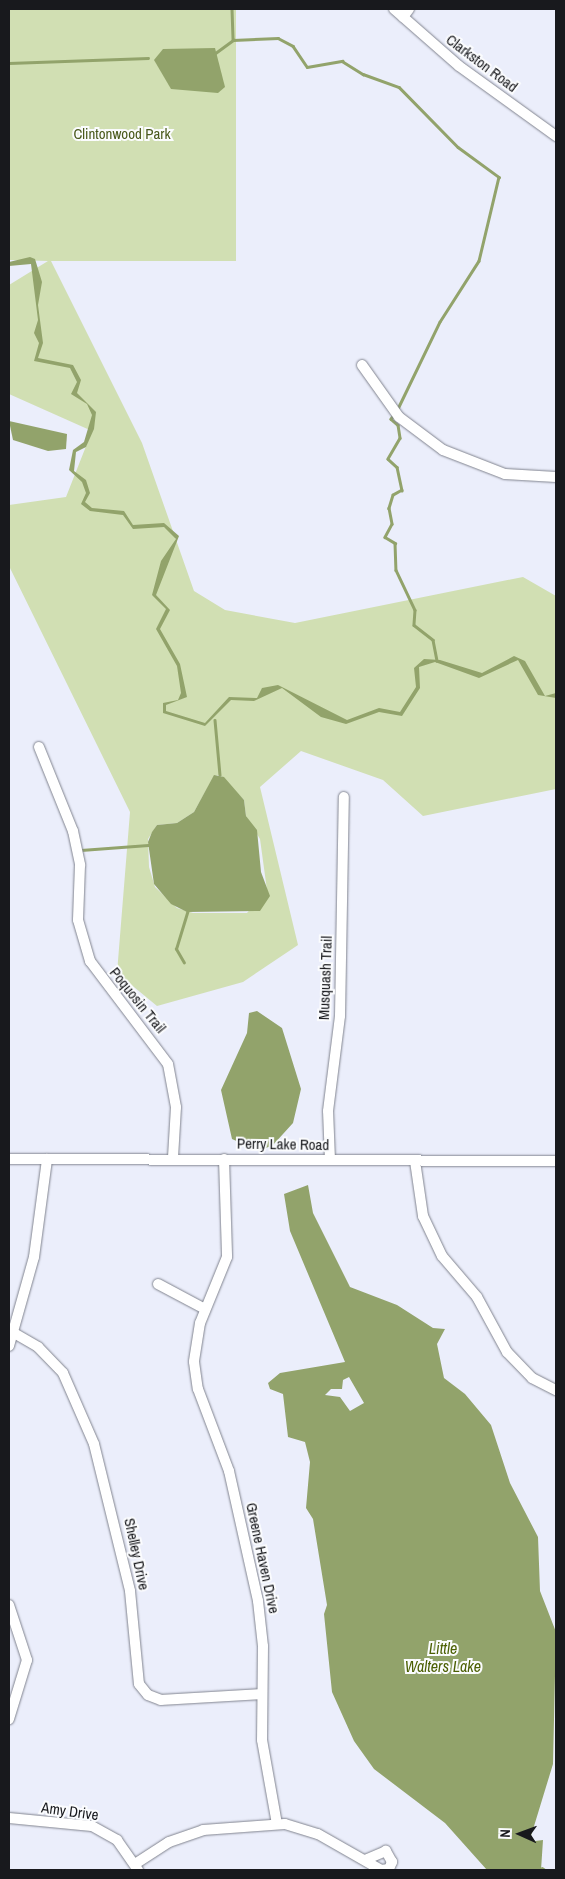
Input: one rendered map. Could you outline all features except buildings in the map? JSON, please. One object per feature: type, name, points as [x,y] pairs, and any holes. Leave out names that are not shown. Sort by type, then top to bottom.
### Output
[{"type":"street","name":"Clarkston Road","points":[[394,9],[459,66],[556,136]]},
{"type":"street","points":[[403,17],[409,9]]},
{"type":"street","points":[[362,366],[399,417],[443,450],[505,474],[556,477]]},
{"type":"street","name":"Poquosin Trail","points":[[39,747],[73,832],[80,865],[78,920],[90,961],[168,1064],[176,1106],[172,1158]]},
{"type":"street","name":"Musquash Trail","points":[[330,1160],[328,1111],[340,1006],[344,797]]},
{"type":"street","name":"Perry Lake Road","points":[[9,1159],[172,1158],[556,1161]]},
{"type":"street","points":[[9,1346],[34,1257],[47,1159]]},
{"type":"street","name":"Greene Haven Drive","points":[[224,1159],[228,1246],[196,1334],[195,1376],[229,1471],[258,1601],[265,1769],[277,1824]]},
{"type":"street","points":[[415,1161],[423,1216],[442,1256],[478,1297],[507,1352],[532,1378],[556,1390]]},
{"type":"street","points":[[158,1284],[205,1309]]},
{"type":"street","name":"Shelley Drive","points":[[14,1333],[38,1346],[59,1367],[91,1436],[130,1591],[139,1684],[148,1695],[161,1700],[262,1694]]},
{"type":"street","points":[[9,1605],[27,1660],[9,1719]]},
{"type":"street","name":"Amy Drive","points":[[9,1818],[92,1826],[117,1840],[136,1867]]},
{"type":"street","points":[[136,1867],[169,1842],[203,1830],[277,1824],[305,1828],[365,1860]]},
{"type":"green space","name":"Clintonwood Park","points":[[9,9],[236,9],[236,261],[51,261],[142,443],[194,591],[225,610],[295,623],[523,577],[556,596],[556,789],[423,816],[383,780],[301,751],[260,787],[298,945],[243,982],[157,1006],[117,973],[130,812],[9,566],[9,505],[66,497],[92,431],[9,394],[9,285],[48,261],[9,260]],"holes":[[[220,775],[244,800],[246,816],[260,839],[267,890],[247,913],[193,913],[177,908],[155,887],[149,867],[148,839],[157,825],[177,823],[194,812],[214,776]]]},
{"type":"water","points":[[215,48],[225,87],[218,93],[171,89],[154,60],[163,49]]},
{"type":"water","points":[[30,257],[35,259],[42,282],[38,305],[43,343],[38,358],[73,365],[81,380],[77,393],[96,412],[94,429],[86,447],[76,452],[74,471],[86,480],[90,493],[85,502],[92,508],[124,511],[133,525],[164,523],[179,536],[156,595],[170,610],[160,629],[180,664],[187,697],[166,705],[166,711],[205,723],[229,697],[257,698],[262,688],[278,685],[347,720],[379,708],[400,712],[416,687],[414,668],[424,659],[440,660],[482,673],[514,656],[525,661],[545,696],[556,693],[556,698],[538,695],[518,660],[479,678],[435,662],[419,667],[420,688],[402,716],[379,712],[346,724],[321,717],[282,688],[254,701],[231,700],[205,726],[163,713],[163,703],[178,700],[181,693],[177,666],[156,629],[166,609],[152,595],[161,561],[176,539],[164,527],[133,529],[123,515],[90,511],[81,504],[86,493],[82,482],[69,470],[73,450],[84,442],[92,415],[87,404],[71,394],[77,382],[70,368],[34,361],[39,343],[34,333],[38,320],[31,264],[9,266],[9,262]]},
{"type":"water","points":[[9,421],[67,434],[66,449],[48,451],[13,440]]},
{"type":"water","points":[[214,775],[224,777],[244,800],[246,816],[257,830],[261,872],[270,896],[260,911],[187,912],[171,904],[154,884],[148,842],[152,832],[157,825],[177,823],[194,812]]},
{"type":"water","points":[[257,1011],[282,1028],[301,1089],[293,1123],[273,1145],[259,1151],[232,1139],[221,1090],[247,1033],[249,1013]]},
{"type":"water","name":"Little Walters Lake","points":[[308,1185],[313,1213],[350,1287],[397,1305],[433,1328],[445,1329],[437,1344],[444,1378],[465,1394],[491,1425],[510,1483],[538,1537],[540,1591],[556,1632],[553,1764],[531,1836],[535,1841],[543,1840],[541,1870],[487,1870],[445,1823],[374,1769],[354,1741],[332,1692],[324,1614],[327,1605],[313,1519],[306,1508],[310,1462],[305,1442],[288,1437],[283,1394],[270,1389],[268,1383],[280,1373],[345,1362],[290,1231],[284,1194]],"holes":[[[349,1377],[364,1403],[350,1411],[340,1397],[325,1395],[331,1389],[342,1389],[343,1380]]]},
{"type":"waterway","points":[[232,9],[233,40]]},
{"type":"waterway","points":[[233,40],[278,38],[293,46],[307,67],[342,61],[363,74],[399,87],[458,147],[499,177],[479,261],[440,322],[397,411]]},
{"type":"waterway","points":[[214,54],[233,40]]},
{"type":"waterway","points":[[9,63],[148,58]]},
{"type":"waterway","points":[[394,415],[391,419],[398,425],[400,438],[388,459],[397,467],[402,490],[393,495],[389,508],[392,524],[385,537],[395,543],[396,570],[415,610],[414,625],[433,640],[437,661]]},
{"type":"waterway","points":[[215,720],[220,775]]},
{"type":"waterway","points":[[81,850],[148,845]]},
{"type":"waterway","points":[[184,963],[176,949],[187,912]]}]
